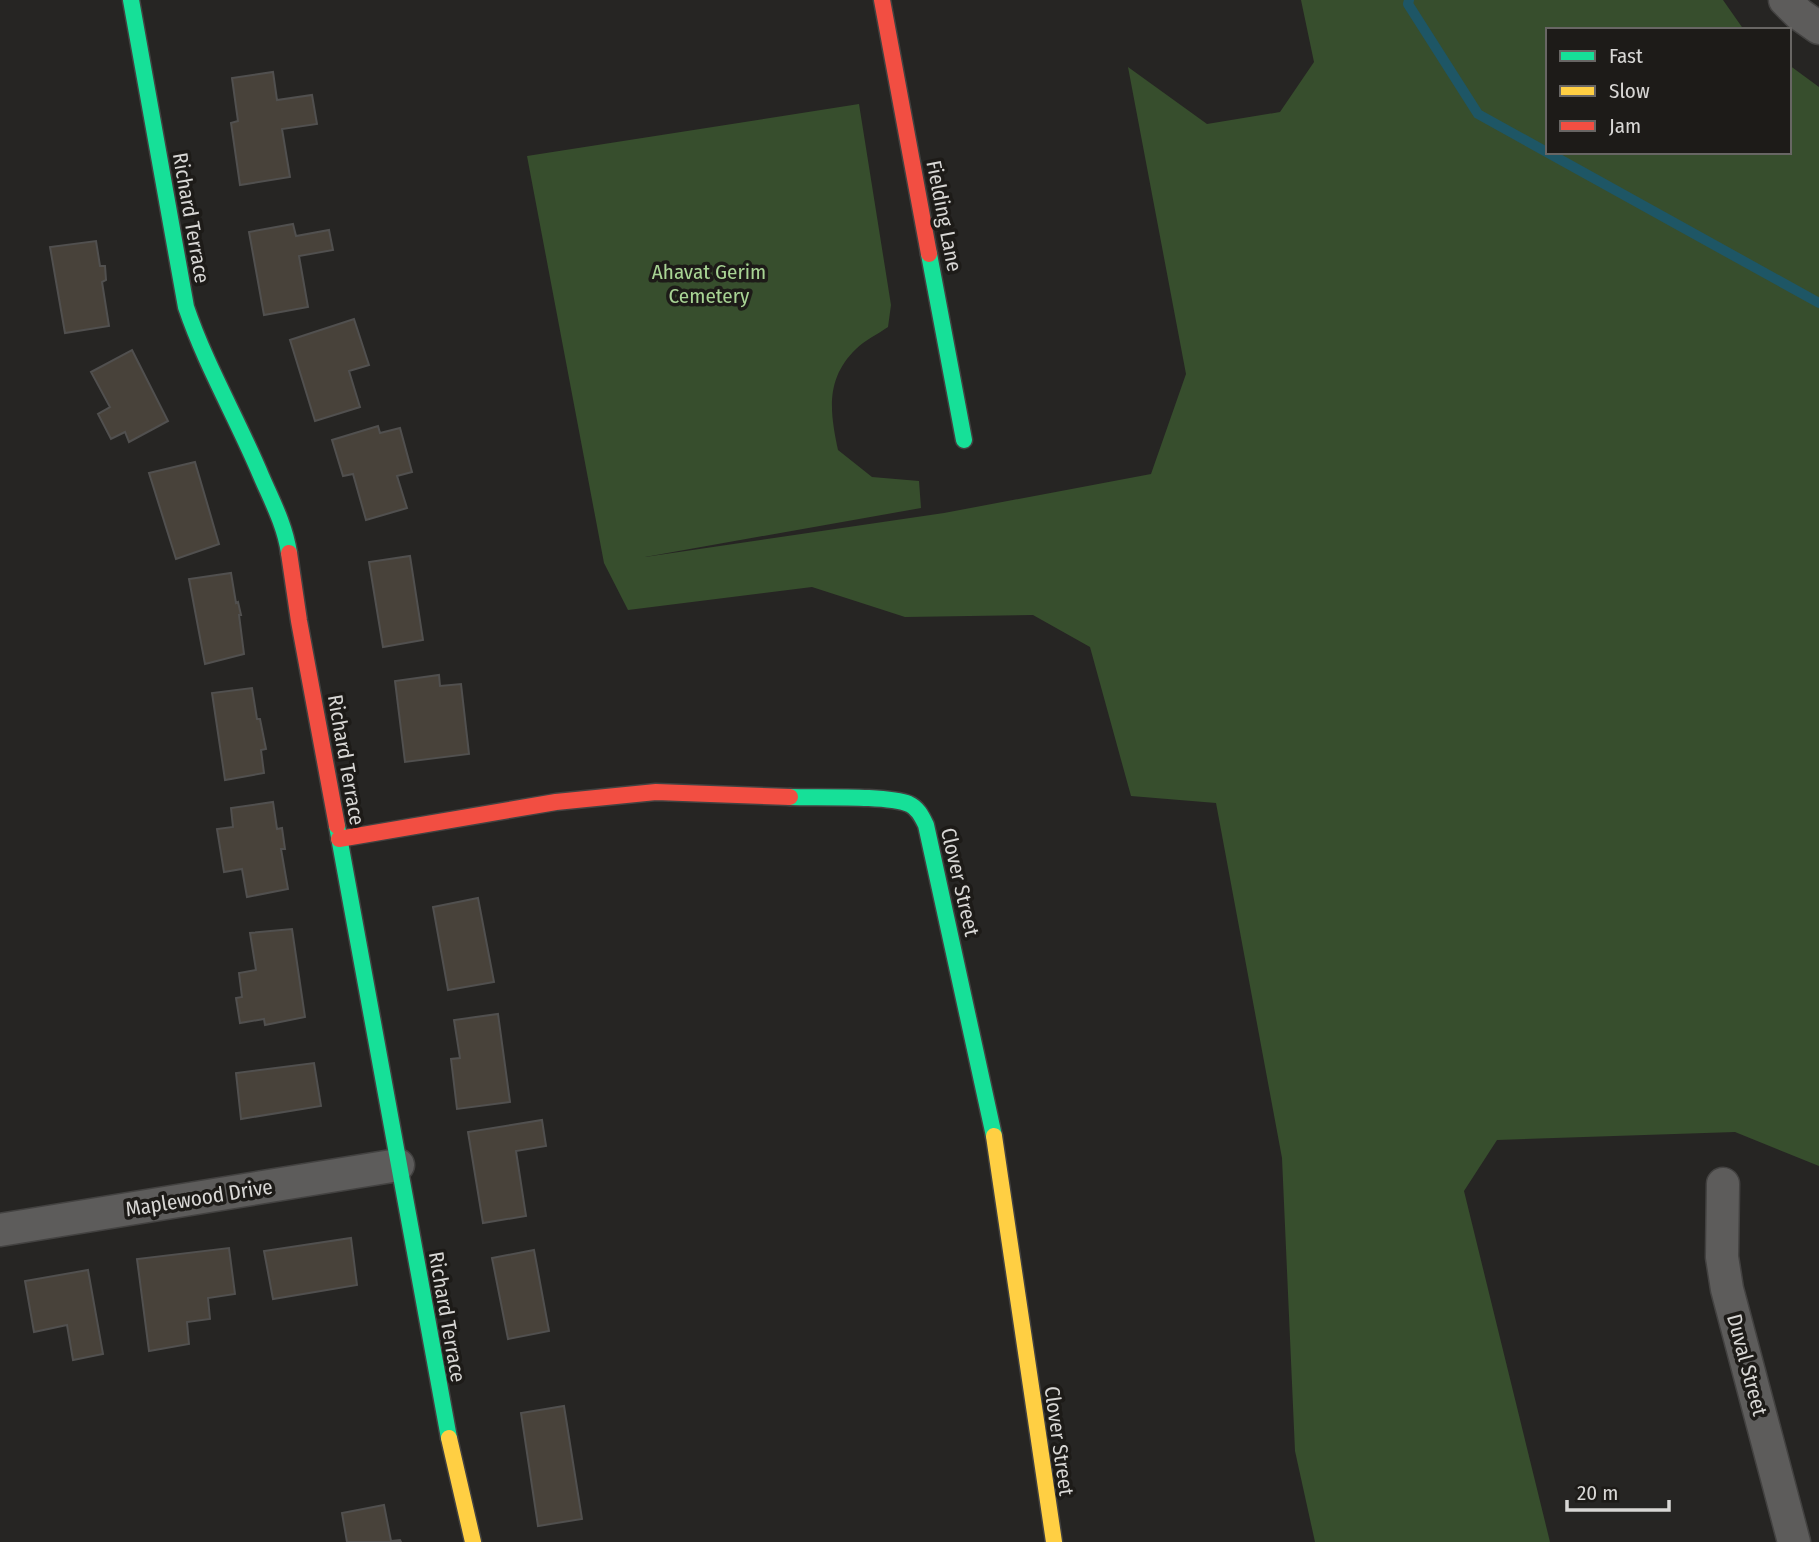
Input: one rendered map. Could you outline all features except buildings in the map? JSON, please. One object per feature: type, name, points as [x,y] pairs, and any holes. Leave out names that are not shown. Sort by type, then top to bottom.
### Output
[{"type":"street","name":"Richard Terrace","points":[[131,0],[186,307],[199,345],[249,447],[285,533],[449,1441],[473,1542]]},
{"type":"street","name":"Fielding Lane","points":[[882,0],[964,440]]},
{"type":"street","points":[[1785,0],[1799,15],[1819,29]]},
{"type":"street","name":"Clover Street","points":[[339,839],[556,802],[656,792],[888,800],[905,802],[919,809],[926,825],[996,1143],[1054,1542]]},
{"type":"street","name":"Maplewood Drive","points":[[0,1230],[398,1165]]},
{"type":"street","name":"Duval Street","points":[[1723,1184],[1722,1257],[1727,1289],[1794,1542]]},
{"type":"green space","name":"Ahavat Gerim Cemetery","points":[[1301,0],[1723,0],[1743,28],[1546,28],[1546,154],[1791,154],[1791,66],[1819,87],[1819,1166],[1735,1132],[1497,1140],[1464,1191],[1550,1542],[1315,1542],[1295,1451],[1282,1158],[1216,803],[1131,796],[1090,647],[1033,615],[905,617],[812,587],[628,610],[604,563],[527,156],[859,104],[891,305],[888,327],[856,349],[839,372],[832,396],[833,422],[838,450],[872,477],[919,481],[921,508],[645,557],[944,513],[1151,474],[1186,374],[1128,67],[1207,124],[1280,112],[1314,62]]},
{"type":"waterway","points":[[1409,0],[1408,4],[1478,114],[1546,152]]},
{"type":"waterway","points":[[1550,154],[1819,303]]},
{"type":"traffic: fast","points":[[131,0],[186,307],[274,506],[285,533],[289,553]]},
{"type":"traffic: fast","points":[[929,254],[964,440]]},
{"type":"traffic: fast","points":[[790,797],[899,801],[912,806],[921,816],[926,825],[994,1136]]},
{"type":"traffic: fast","points":[[337,826],[449,1438]]},
{"type":"traffic: slow","points":[[994,1136],[1054,1542]]},
{"type":"traffic: slow","points":[[449,1438],[473,1542]]},
{"type":"traffic: jam","points":[[882,0],[929,254]]},
{"type":"traffic: jam","points":[[289,553],[337,826]]},
{"type":"traffic: jam","points":[[339,839],[556,802],[656,792],[790,797]]}]
